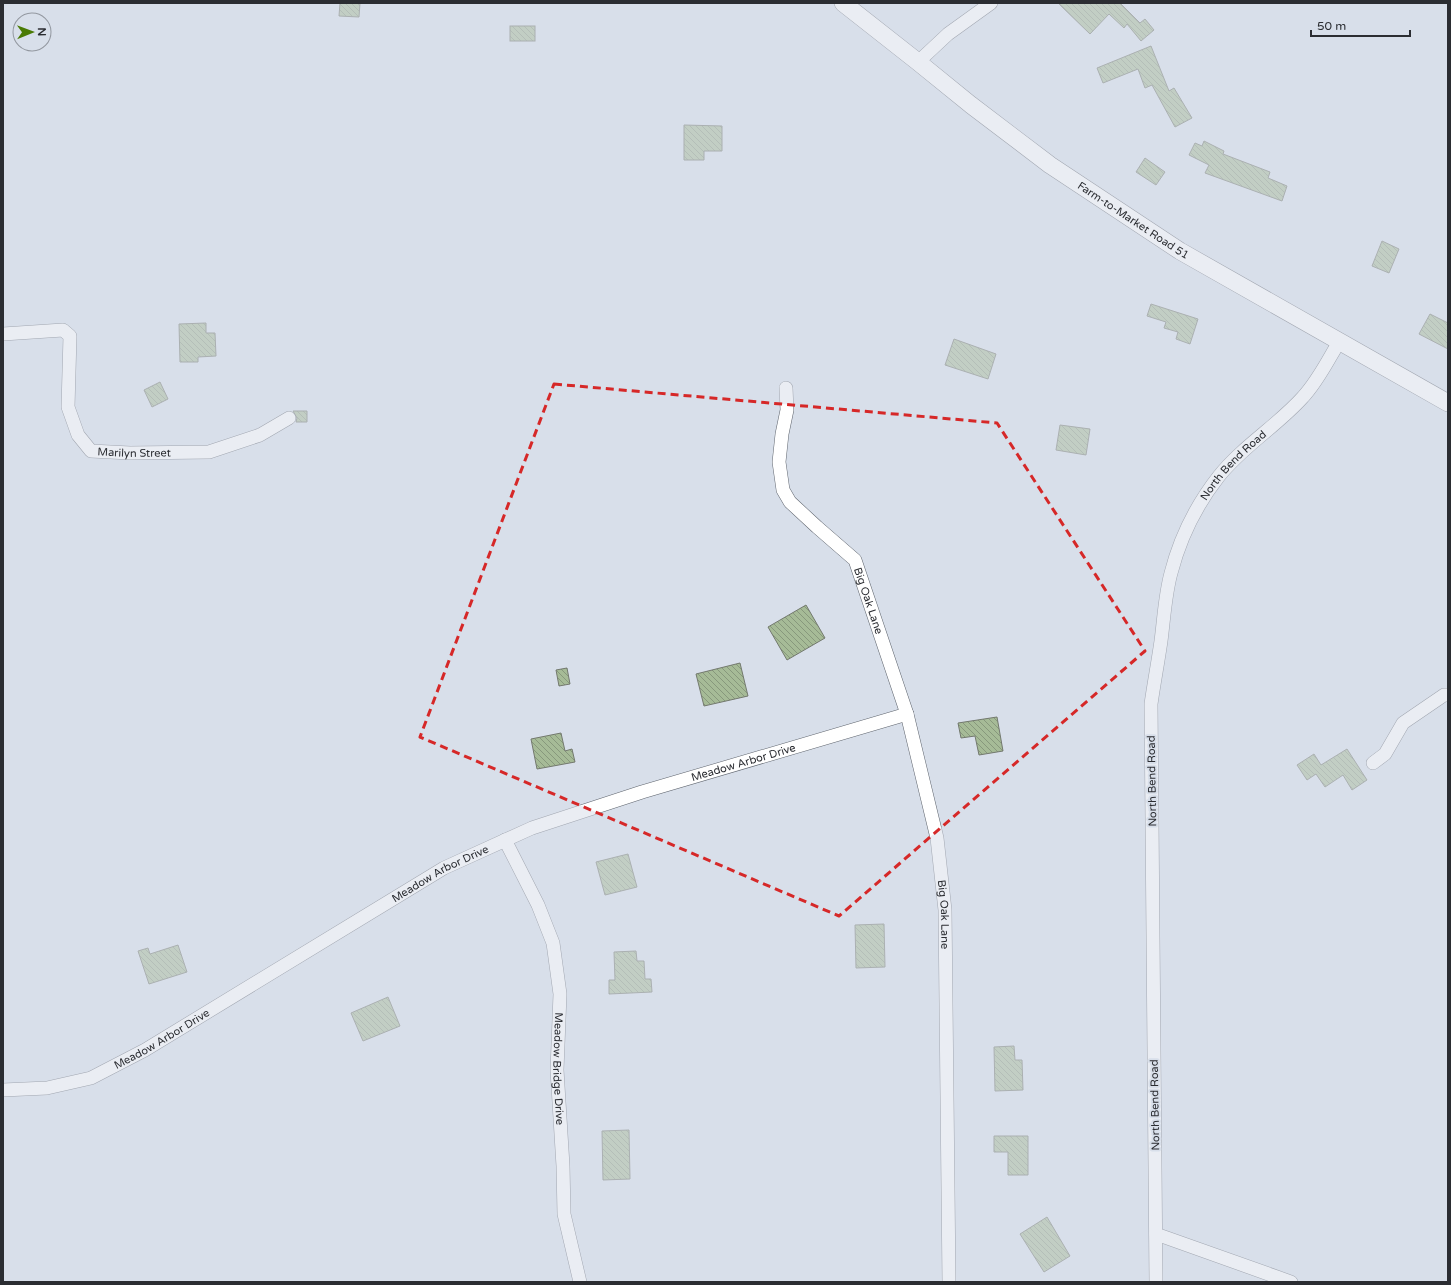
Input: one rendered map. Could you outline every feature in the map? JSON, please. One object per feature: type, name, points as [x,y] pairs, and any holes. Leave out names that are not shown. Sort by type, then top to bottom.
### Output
[{"type":"main road","name":"Farm-to-Market Road 51","points":[[843,3],[971,105],[1050,165],[1180,251],[1448,403]]},
{"type":"street","points":[[918,62],[948,34],[991,3]]},
{"type":"street","name":"Marilyn Street","points":[[3,334],[63,330],[70,336],[68,407],[78,435],[91,451],[130,454],[209,452],[260,435],[289,418]]},
{"type":"street","name":"North Bend Road","points":[[1156,1282],[1151,704],[1161,640],[1164,604],[1171,572],[1185,531],[1202,501],[1220,475],[1245,449],[1304,397],[1319,376],[1339,342]]},
{"type":"street","name":"Big Oak Lane","points":[[786,388],[787,410],[782,434],[779,462],[783,490],[790,502],[817,528],[855,560],[907,714],[937,838],[945,910],[949,1282]]},
{"type":"street","points":[[1373,763],[1385,754],[1403,723],[1444,695],[1448,695]]},
{"type":"street","name":"Meadow Arbor Drive","points":[[3,1090],[47,1088],[91,1078],[145,1050],[444,868],[532,828],[642,792],[907,714]]},
{"type":"street","name":"Meadow Bridge Drive","points":[[505,840],[538,905],[553,943],[560,994],[557,1070],[563,1166],[564,1214],[580,1282]]},
{"type":"street","points":[[1156,1234],[1292,1282]]},
{"type":"highlighted area","points":[[554,384],[997,423],[1145,651],[839,916],[420,737]]},
{"type":"building","points":[[340,3],[360,3],[359,17],[339,16]]},
{"type":"building","points":[[1058,3],[1120,3],[1140,23],[1145,19],[1154,30],[1141,41],[1127,24],[1124,28],[1109,14],[1090,34]]},
{"type":"building","points":[[510,26],[535,26],[535,41],[510,41]]},
{"type":"building","points":[[1151,46],[1169,91],[1174,88],[1192,118],[1175,127],[1152,85],[1145,88],[1138,69],[1103,83],[1097,68]]},
{"type":"building","points":[[684,125],[722,126],[722,151],[704,151],[704,160],[684,160]]},
{"type":"building","points":[[1204,141],[1224,151],[1223,154],[1270,172],[1268,178],[1287,186],[1282,201],[1205,173],[1209,165],[1189,155],[1195,143],[1202,146]]},
{"type":"building","points":[[1145,158],[1165,172],[1156,185],[1136,172]]},
{"type":"building","points":[[1382,241],[1399,249],[1389,273],[1372,266]]},
{"type":"building","points":[[1151,304],[1198,319],[1190,344],[1176,339],[1178,332],[1164,328],[1166,322],[1147,316]]},
{"type":"building","points":[[1430,314],[1448,323],[1448,349],[1419,334]]},
{"type":"building","points":[[206,323],[206,333],[215,333],[216,356],[198,357],[198,362],[180,362],[179,324]]},
{"type":"building","points":[[954,339],[996,354],[988,379],[945,365]]},
{"type":"building","points":[[160,382],[168,399],[152,407],[144,390]]},
{"type":"building","points":[[293,411],[307,411],[307,422],[296,422],[297,418]]},
{"type":"building","points":[[1060,425],[1090,429],[1086,455],[1056,450]]},
{"type":"building","points":[[806,605],[825,638],[787,660],[768,627]]},
{"type":"building","points":[[740,663],[748,696],[704,706],[696,674]]},
{"type":"building","points":[[567,668],[570,684],[559,686],[556,670]]},
{"type":"building","points":[[997,717],[1003,751],[979,755],[975,736],[961,738],[958,723]]},
{"type":"building","points":[[561,733],[565,751],[572,749],[575,762],[537,769],[531,739]]},
{"type":"building","points":[[1347,749],[1367,780],[1352,790],[1343,775],[1325,787],[1316,774],[1307,780],[1297,765],[1314,754],[1321,765]]},
{"type":"building","points":[[628,854],[637,887],[605,895],[596,862]]},
{"type":"building","points":[[884,924],[885,967],[856,968],[855,925]]},
{"type":"building","points":[[178,945],[187,972],[149,984],[138,951],[148,948],[150,954]]},
{"type":"building","points":[[636,951],[637,961],[644,961],[645,979],[651,979],[652,992],[609,994],[609,980],[615,980],[614,952]]},
{"type":"building","points":[[388,997],[400,1026],[363,1041],[351,1013]]},
{"type":"building","points":[[1014,1046],[1015,1060],[1022,1060],[1023,1090],[995,1091],[994,1047]]},
{"type":"building","points":[[629,1130],[630,1179],[603,1180],[602,1131]]},
{"type":"building","points":[[994,1136],[1028,1136],[1028,1175],[1008,1175],[1008,1152],[994,1152]]},
{"type":"building","points":[[1047,1217],[1070,1256],[1044,1272],[1020,1234]]}]
